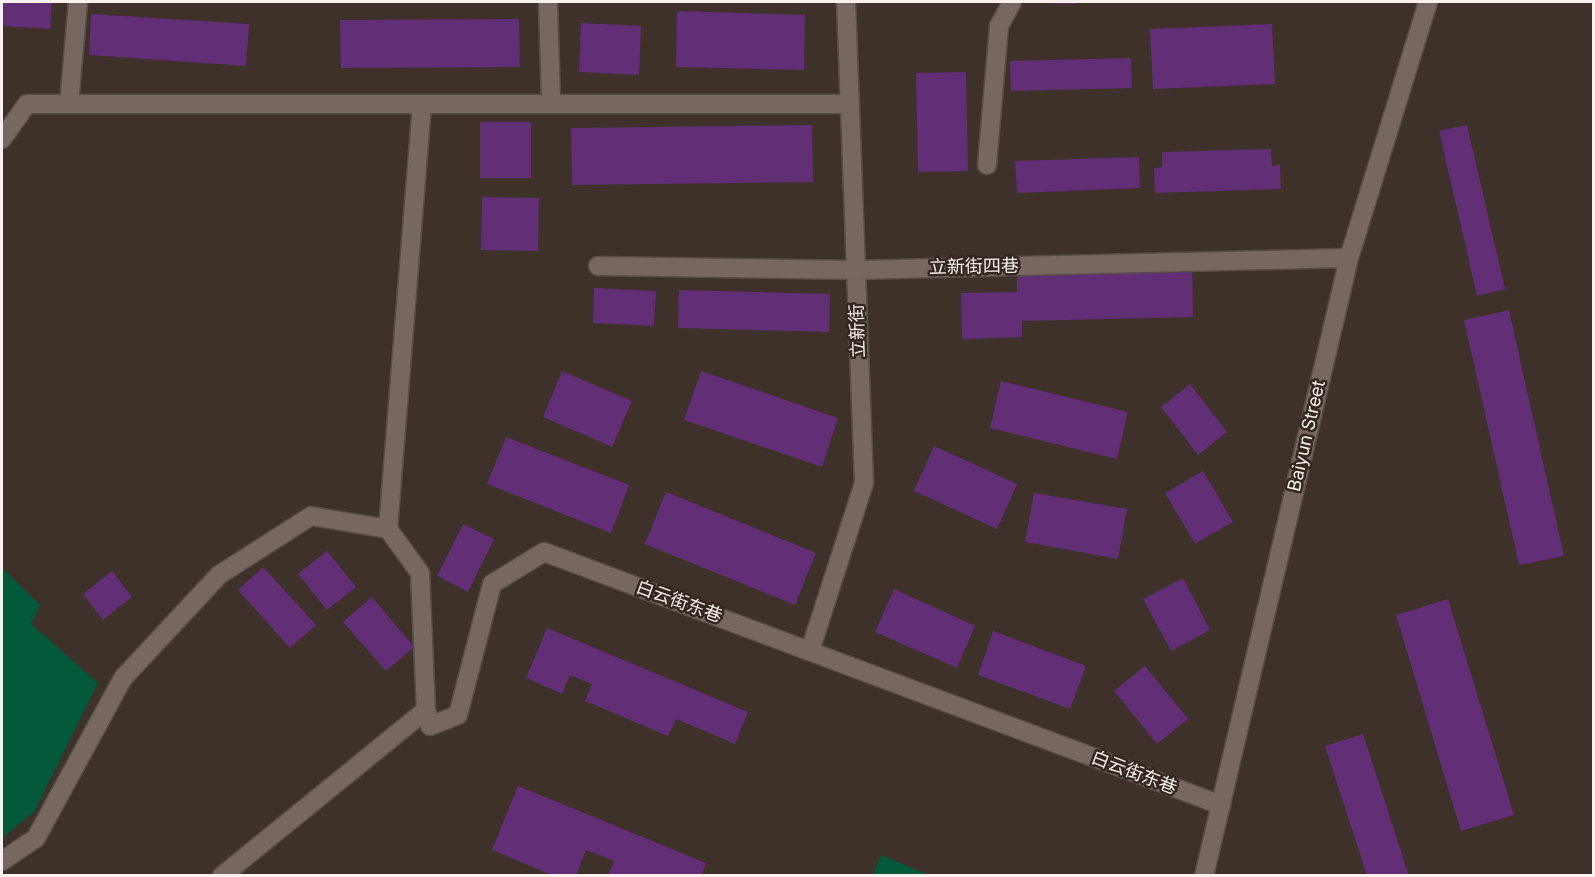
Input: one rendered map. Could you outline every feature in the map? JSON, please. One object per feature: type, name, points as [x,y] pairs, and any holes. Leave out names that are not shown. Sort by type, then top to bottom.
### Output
[{"type":"street","points":[[69,104],[78,2]]},
{"type":"street","points":[[548,2],[551,104]]},
{"type":"street","name":"立新街","points":[[810,651],[864,483],[846,2]]},
{"type":"street","points":[[987,165],[999,26],[1012,2]]},
{"type":"street","name":"Baiyun Street","points":[[1204,876],[1349,258],[1428,2]]},
{"type":"street","points":[[2,139],[27,104],[850,104]]},
{"type":"street","points":[[222,876],[426,710],[420,573],[388,529],[422,104]]},
{"type":"street","name":"立新街四巷","points":[[598,266],[856,270],[1349,258]]},
{"type":"street","points":[[2,861],[36,838],[123,678],[219,575],[311,516],[388,529]]},
{"type":"street","name":"白云街东巷","points":[[426,710],[430,726],[458,715],[492,584],[544,552],[1221,805]]},
{"type":"green space","points":[[2,568],[40,605],[31,624],[98,683],[34,812],[2,838]]},
{"type":"green space","points":[[881,855],[928,875],[873,875]]},
{"type":"building","points":[[2,2],[52,2],[50,29],[2,26]]},
{"type":"building","points":[[1055,2],[1074,2],[1074,4],[1055,4]]},
{"type":"building","points":[[677,11],[805,15],[804,70],[676,67]]},
{"type":"building","points":[[91,14],[249,24],[246,66],[89,55]]},
{"type":"building","points":[[519,19],[520,67],[341,68],[340,20]]},
{"type":"building","points":[[581,23],[641,26],[639,75],[579,72]]},
{"type":"building","points":[[1272,24],[1275,84],[1153,89],[1150,29]]},
{"type":"building","points":[[1131,58],[1132,88],[1011,91],[1010,61]]},
{"type":"building","points":[[966,72],[968,171],[918,172],[916,73]]},
{"type":"building","points":[[480,122],[531,122],[531,178],[480,178]]},
{"type":"building","points":[[812,125],[813,182],[572,185],[571,128]]},
{"type":"building","points":[[1467,125],[1505,289],[1477,296],[1439,131]]},
{"type":"building","points":[[1271,149],[1272,166],[1280,165],[1281,189],[1155,193],[1154,168],[1162,167],[1162,152]]},
{"type":"building","points":[[1139,157],[1140,188],[1017,193],[1015,161]]},
{"type":"building","points":[[482,197],[539,198],[538,251],[481,250]]},
{"type":"building","points":[[1192,268],[1193,317],[1022,321],[1022,337],[962,339],[961,293],[1017,292],[1017,273]]},
{"type":"building","points":[[594,288],[656,291],[654,326],[593,323]]},
{"type":"building","points":[[679,290],[830,294],[829,332],[678,328]]},
{"type":"building","points":[[1509,310],[1564,556],[1519,565],[1464,320]]},
{"type":"building","points":[[562,371],[632,401],[612,447],[543,417]]},
{"type":"building","points":[[701,371],[838,418],[822,467],[684,420]]},
{"type":"building","points":[[1001,381],[1128,412],[1117,459],[990,428]]},
{"type":"building","points":[[1190,384],[1227,432],[1198,455],[1161,407]]},
{"type":"building","points":[[506,437],[629,485],[611,533],[487,484]]},
{"type":"building","points":[[934,446],[1017,484],[997,529],[914,491]]},
{"type":"building","points":[[1203,471],[1233,522],[1195,544],[1165,493]]},
{"type":"building","points":[[666,492],[816,553],[795,605],[645,544]]},
{"type":"building","points":[[1034,493],[1127,509],[1118,559],[1025,542]]},
{"type":"building","points":[[463,524],[494,539],[468,592],[437,576]]},
{"type":"building","points":[[327,551],[356,587],[327,610],[298,574]]},
{"type":"building","points":[[263,567],[316,625],[290,648],[238,590]]},
{"type":"building","points":[[112,571],[132,597],[103,620],[83,594]]},
{"type":"building","points":[[1183,578],[1210,630],[1171,651],[1143,599]]},
{"type":"building","points":[[894,589],[975,626],[957,668],[875,632]]},
{"type":"building","points":[[372,597],[414,647],[386,671],[343,622]]},
{"type":"building","points":[[1448,599],[1514,815],[1461,831],[1396,615]]},
{"type":"building","points":[[547,628],[748,712],[735,744],[676,719],[668,736],[585,701],[592,684],[570,675],[562,694],[526,678]]},
{"type":"building","points":[[993,631],[1086,666],[1070,709],[978,675]]},
{"type":"building","points":[[1145,666],[1188,719],[1157,744],[1114,691]]},
{"type":"building","points":[[1363,734],[1409,876],[1367,876],[1325,746]]},
{"type":"building","points":[[518,786],[706,863],[701,876],[608,876],[614,861],[586,850],[576,876],[554,876],[492,850]]}]
